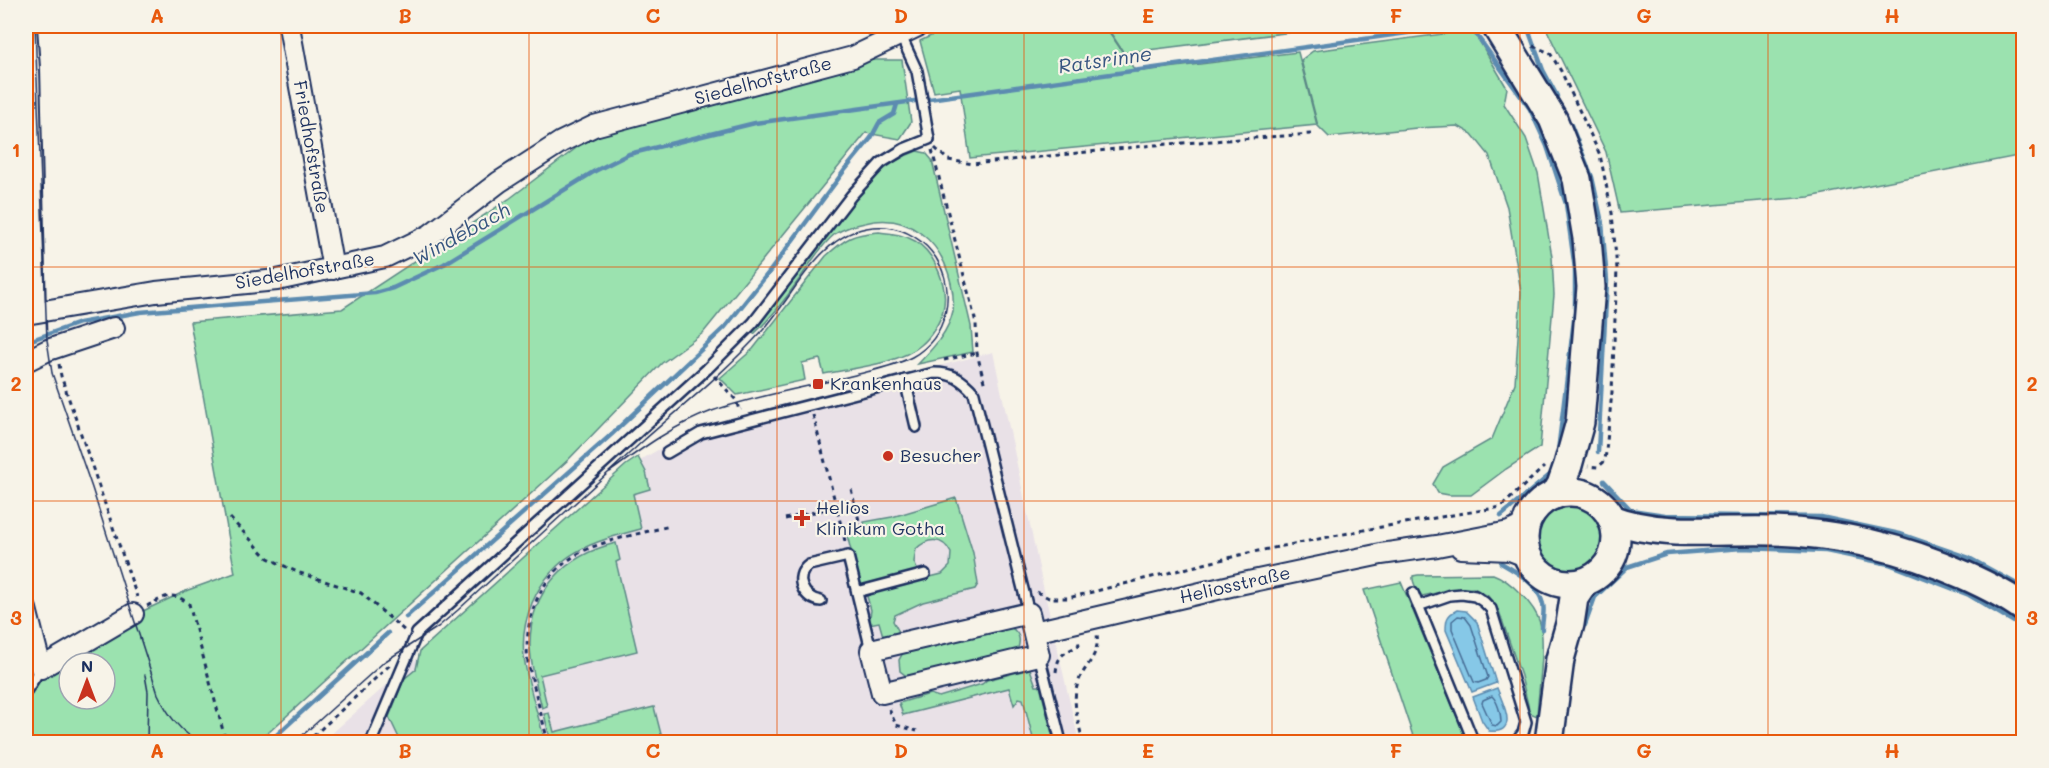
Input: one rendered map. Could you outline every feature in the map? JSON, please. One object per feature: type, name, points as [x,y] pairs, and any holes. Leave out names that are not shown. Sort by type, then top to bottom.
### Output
[{"type":"main road","points":[[1500,32],[1553,120],[1576,179],[1587,238],[1591,287],[1576,465],[1555,495]]},
{"type":"main road","points":[[1576,465],[1593,498],[1612,519],[1616,533],[1614,554],[1607,566],[1595,578],[1566,585],[1551,581],[1542,575],[1528,557],[1524,542],[1526,524],[1537,505],[1555,495],[1574,492],[1593,498]]},
{"type":"main road","points":[[1612,519],[1633,526],[1700,532],[1817,533],[1861,540],[1898,549],[1934,562],[1980,583],[2024,608]]},
{"type":"main road","points":[[1614,554],[1634,545],[1700,532]]},
{"type":"main road","points":[[1551,581],[1557,597],[1560,659]]},
{"type":"main road","points":[[1549,742],[1560,659],[1570,624],[1574,598],[1584,582]]},
{"type":"street","name":"Friedhofstraße","points":[[289,26],[333,268]]},
{"type":"street","name":"Siedelhofstraße","points":[[26,27],[30,68],[27,99],[30,124],[30,313],[156,291],[267,281],[385,257],[430,234],[499,182],[561,142],[594,126],[854,57],[918,26]]},
{"type":"street","points":[[26,361],[55,348],[114,328]]},
{"type":"street","points":[[1437,546],[1509,532],[1526,524]]},
{"type":"street","points":[[1437,546],[1510,550],[1528,557]]},
{"type":"street","name":"Heliosstraße","points":[[872,650],[1032,623],[1096,618],[1239,584],[1381,554],[1437,546]]},
{"type":"street","points":[[26,609],[41,668],[137,612]]},
{"type":"street","points":[[872,650],[882,693],[1040,654],[1032,623]]},
{"type":"lane","points":[[370,742],[417,633],[706,369],[753,323],[851,196],[881,163],[904,149],[929,139],[917,71],[900,34]]},
{"type":"lane","points":[[667,453],[701,433],[934,372],[946,373],[962,379],[974,393],[1032,623]]},
{"type":"lane","points":[[905,380],[916,427]]},
{"type":"lane","points":[[821,601],[811,599],[804,591],[801,579],[804,569],[809,565],[848,556],[872,650]]},
{"type":"lane","points":[[857,592],[925,574]]},
{"type":"lane","points":[[1413,593],[1472,738],[1477,742]]},
{"type":"lane","points":[[1418,606],[1462,594],[1475,596],[1491,609],[1526,722],[1523,733],[1516,742]]},
{"type":"lane","points":[[1040,654],[1061,742]]},
{"type":"lane","points":[[26,691],[41,668]]},
{"type":"path","points":[[1034,590],[1049,598],[1068,598],[1248,553],[1501,507],[1548,465],[1598,467],[1605,461],[1612,392],[1617,269],[1612,213],[1600,155],[1561,71],[1550,53]]},
{"type":"path","points":[[929,139],[939,154],[948,160],[973,164],[1155,145],[1311,134]]},
{"type":"path","points":[[929,139],[976,323],[977,353],[985,387]]},
{"type":"path","points":[[55,348],[61,376],[137,612],[169,596],[179,596],[189,604],[226,742]]},
{"type":"path","points":[[706,369],[736,400],[739,410],[748,408]]},
{"type":"path","points":[[811,404],[848,556]]},
{"type":"path","points":[[843,533],[861,528],[851,489]]},
{"type":"path","points":[[785,519],[835,507]]},
{"type":"path","points":[[230,518],[268,558],[297,572],[361,593],[414,640]]},
{"type":"path","points":[[548,742],[527,651],[530,616],[537,596],[561,565],[583,551],[670,525]]},
{"type":"path","points":[[1083,742],[1075,706],[1077,686],[1087,665],[1096,653],[1098,640],[1096,618]]},
{"type":"path","points":[[307,742],[389,665],[410,650]]},
{"type":"path","points":[[882,693],[896,725],[917,731]]},
{"type":"shaded area","name":"Helios Klinikum Gotha","points":[[993,352],[1079,742],[322,742],[644,458],[690,431]]},
{"type":"green space","points":[[952,26],[1105,26],[1136,72],[1298,52],[1317,125],[970,158],[960,88],[934,92],[920,41]]},
{"type":"green space","points":[[1106,26],[1340,26],[1124,53]]},
{"type":"green space","points":[[1545,26],[2023,26],[2023,155],[1809,197],[1620,213],[1606,152]]},
{"type":"green space","points":[[1473,30],[1507,88],[1504,104],[1526,138],[1538,173],[1552,257],[1554,295],[1540,447],[1471,495],[1449,495],[1438,493],[1433,484],[1443,467],[1492,439],[1515,383],[1521,292],[1507,207],[1489,155],[1472,134],[1458,126],[1329,137],[1318,126],[1301,60],[1313,51]]},
{"type":"green space","points":[[868,60],[902,60],[911,122],[900,139],[866,133],[703,333],[662,363],[568,460],[258,742],[26,742],[26,702],[46,671],[57,664],[57,711],[117,711],[117,651],[78,651],[143,611],[188,590],[235,573],[190,322],[342,309],[509,199],[596,133]]},
{"type":"green space","points":[[917,151],[926,153],[932,160],[971,326],[973,352],[918,364],[948,326],[953,311],[953,293],[947,268],[931,243],[909,226],[896,222],[865,223],[835,234],[824,244],[783,302],[754,334],[750,330],[864,189],[888,166]]},
{"type":"green space","points":[[879,232],[915,241],[929,254],[939,271],[944,291],[943,310],[938,324],[928,338],[901,357],[861,367],[824,374],[820,359],[802,363],[805,380],[737,395],[720,378],[753,349],[826,256],[850,238]]},
{"type":"green space","points":[[638,457],[646,472],[650,489],[633,494],[641,529],[591,545],[563,561],[541,586],[530,609],[523,650],[545,742],[401,742],[389,717],[404,679],[416,669],[420,651],[626,465]]},
{"type":"green space","points":[[956,498],[973,553],[978,584],[975,589],[923,602],[895,615],[893,621],[899,632],[883,636],[879,622],[869,624],[871,610],[866,593],[942,574],[950,566],[951,553],[940,542],[935,540],[925,542],[916,549],[914,562],[917,569],[913,573],[860,586],[847,535],[866,530],[864,522],[892,517]]},
{"type":"green space","points":[[1570,499],[1585,502],[1598,511],[1607,524],[1610,539],[1607,554],[1598,567],[1585,576],[1570,579],[1555,576],[1542,567],[1533,554],[1530,539],[1533,524],[1542,511],[1555,502]]},
{"type":"green space","points":[[616,543],[620,560],[616,562],[637,651],[540,675],[547,706],[542,708],[530,652],[536,607],[544,591],[567,566],[581,556]]},
{"type":"green space","points":[[1493,574],[1521,594],[1533,609],[1540,623],[1542,656],[1537,716],[1530,713],[1521,676],[1499,611],[1488,596],[1474,588],[1422,596],[1413,579],[1413,576],[1418,575]]},
{"type":"green space","points":[[1401,582],[1457,717],[1470,742],[1415,742],[1364,590]]},
{"type":"green space","points":[[1008,626],[1015,630],[1018,636],[1017,650],[909,678],[900,671],[899,660],[904,651]]},
{"type":"green space","points":[[1030,669],[1036,686],[1040,686],[1054,742],[1034,742],[1023,699],[1019,698],[1014,705],[1009,688],[903,715],[899,703],[930,694],[939,697],[982,684],[987,680]]},
{"type":"green space","points":[[654,707],[663,742],[551,742],[544,714],[549,713],[554,732]]},
{"type":"water","points":[[1457,610],[1466,611],[1477,622],[1496,683],[1472,692],[1446,630],[1448,618]]},
{"type":"water","points":[[1497,688],[1505,709],[1507,723],[1498,731],[1489,731],[1482,721],[1473,697]]},
{"type":"waterway","name":"Windebach","points":[[26,342],[79,323],[140,312],[375,293],[393,288],[444,264],[595,171],[629,154],[755,123],[1458,26]]},
{"type":"waterway","points":[[1470,26],[1530,109],[1547,146],[1566,204],[1575,269],[1575,312],[1558,451]]},
{"type":"waterway","points":[[1527,26],[1543,70],[1557,96]]},
{"type":"waterway","points":[[406,617],[612,434],[725,327],[871,138],[879,123],[894,114],[897,104]]},
{"type":"waterway","points":[[1571,125],[1592,177],[1602,223],[1607,281],[1598,452]]},
{"type":"waterway","points":[[1501,516],[1551,474]]},
{"type":"waterway","points":[[1604,481],[1631,510],[1665,515],[1821,517],[1900,534],[1969,558],[2024,588]]},
{"type":"waterway","points":[[1585,625],[1595,597],[1627,567],[1667,554],[1742,548],[1826,551],[1889,564],[1969,595],[2024,628]]},
{"type":"waterway","points":[[1501,563],[1520,575],[1537,590],[1544,607],[1542,629]]},
{"type":"waterway","points":[[269,742],[388,633]]},
{"type":"tram line","points":[[35,26],[47,340],[52,373],[92,488],[158,694],[175,722],[200,742]]},
{"type":"tram line","points":[[295,742],[384,662],[438,627],[458,610],[643,441],[720,373],[763,330],[801,279],[829,247],[846,235],[864,228],[886,227],[901,230],[914,237],[936,258],[946,285],[945,312],[934,338],[912,357],[884,368],[712,411],[671,430],[610,472]]},
{"type":"tram line","points":[[145,675],[148,692],[147,742]]},
{"type":"place","name":"Krankenhaus","points":[[818,384]]},
{"type":"place","name":"Besucher","points":[[888,456]]},
{"type":"place","name":"Helios Klinikum Gotha","points":[[802,518]]},
{"type":"water label","name":"Ratsrinne","points":[[1105,60]]}]
